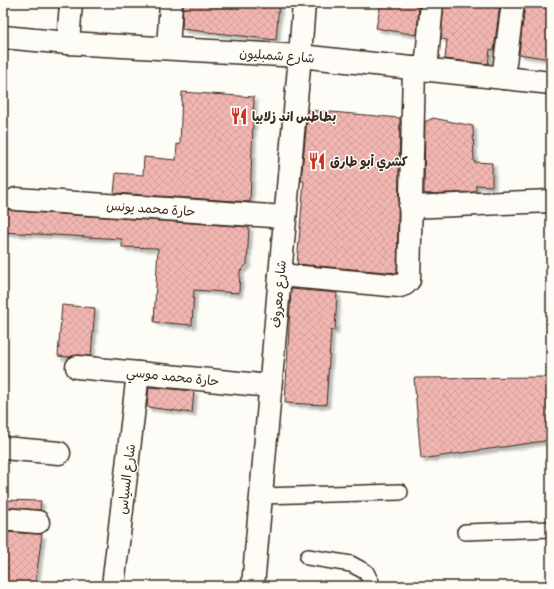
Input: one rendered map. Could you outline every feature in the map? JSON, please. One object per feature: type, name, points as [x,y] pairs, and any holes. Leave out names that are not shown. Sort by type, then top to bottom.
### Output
[{"type":"street","points":[[68,43],[71,3]]},
{"type":"street","points":[[168,48],[171,3]]},
{"type":"street","name":"شارع معروف","points":[[252,586],[304,3]]},
{"type":"street","points":[[280,275],[400,286],[405,284],[408,280],[410,207],[420,69],[432,3]]},
{"type":"street","points":[[503,78],[513,3]]},
{"type":"street","name":"شارع شمبليون","points":[[3,37],[68,43],[300,56],[551,83]]},
{"type":"street","name":"حارة محمد يونس","points":[[16,199],[285,217]]},
{"type":"street","points":[[410,207],[551,201]]},
{"type":"street","name":"حارة محمد موسي","points":[[77,367],[270,386]]},
{"type":"street","name":"شارع السياس","points":[[113,586],[138,373]]},
{"type":"street","points":[[3,448],[58,453]]},
{"type":"street","points":[[3,519],[38,522]]},
{"type":"lane","points":[[261,496],[400,492]]},
{"type":"lane","points":[[465,532],[551,529]]},
{"type":"lane","points":[[308,557],[351,564],[366,572],[373,586]]},
{"type":"building","points":[[183,3],[279,3],[276,40],[182,29]]},
{"type":"building","points":[[381,3],[419,3],[417,35],[376,28]]},
{"type":"building","points":[[444,3],[500,3],[494,50],[490,49],[488,64],[445,59],[447,40],[441,39]]},
{"type":"building","points":[[525,3],[551,3],[551,59],[519,54]]},
{"type":"building","points":[[182,92],[254,97],[250,202],[114,193],[116,173],[143,175],[144,157],[176,160],[177,144],[180,145]]},
{"type":"building","points":[[308,110],[400,118],[397,273],[297,264],[304,181],[301,181]]},
{"type":"building","points":[[433,118],[473,126],[474,162],[492,163],[492,186],[476,185],[476,192],[424,194],[425,121]]},
{"type":"building","points":[[3,205],[6,205],[9,210],[15,211],[249,227],[247,264],[240,271],[239,293],[194,290],[192,325],[154,322],[158,248],[122,247],[122,239],[3,232]]},
{"type":"building","points":[[291,289],[337,293],[335,331],[331,330],[326,405],[285,403]]},
{"type":"building","points":[[62,305],[95,308],[91,356],[58,356]]},
{"type":"building","points":[[551,377],[551,440],[421,459],[414,378]]},
{"type":"building","points":[[149,387],[194,391],[192,413],[147,407]]},
{"type":"building","points":[[3,500],[41,501],[40,510],[3,507]]},
{"type":"building","points":[[3,532],[42,534],[35,586],[3,586]]},
{"type":"place","name":"بطاطس اند زلابيا","points":[[239,116]]},
{"type":"place","name":"كشري أبو طارق","points":[[317,161]]}]
